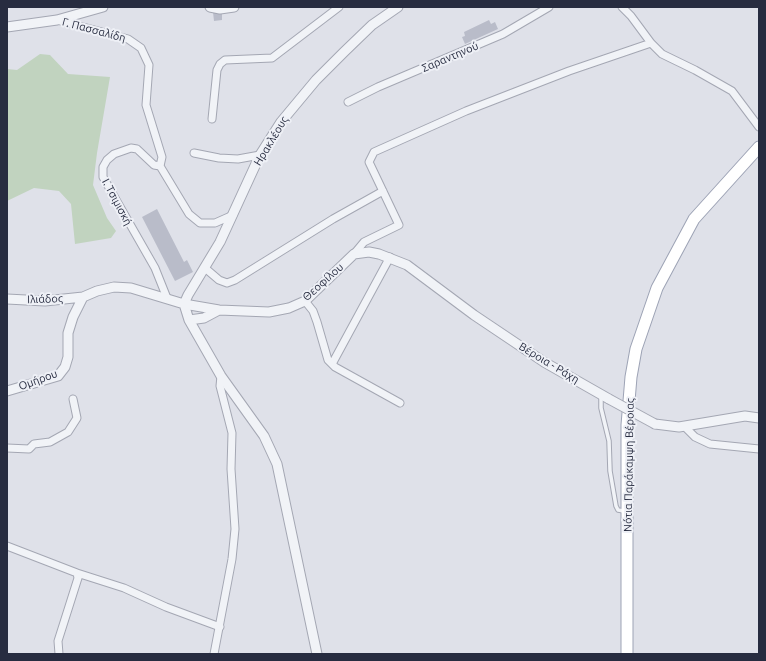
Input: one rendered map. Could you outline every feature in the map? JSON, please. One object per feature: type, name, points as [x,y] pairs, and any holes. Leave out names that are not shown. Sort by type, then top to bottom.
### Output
[{"type":"main road","name":"Νότια Παράκαμψη Βέροιας","points":[[627,654],[627,425],[631,377],[636,349],[644,323],[661,280],[694,219],[759,147]]},
{"type":"street","points":[[7,27],[57,20],[103,7]]},
{"type":"street","points":[[210,7],[234,7]]},
{"type":"street","points":[[212,119],[217,70],[220,64],[225,60],[272,58],[339,7]]},
{"type":"street","name":"Ηρακλέους","points":[[184,304],[233,215],[260,155],[290,109],[316,80],[372,25],[398,7]]},
{"type":"street","name":"Σαραντηνού","points":[[348,102],[378,87],[503,34],[549,7]]},
{"type":"street","points":[[622,7],[631,16],[651,43],[662,54],[695,70],[732,91],[759,127]]},
{"type":"street","name":"Γ. Πασσαλίδη","points":[[57,20],[128,39],[141,48],[149,65],[146,104],[162,157],[160,166],[189,214],[200,223],[215,223],[233,215]]},
{"type":"street","points":[[354,254],[364,242],[399,225],[369,162],[374,152],[496,99],[569,71],[651,43]]},
{"type":"street","name":"Ι. Τσιμισκή","points":[[160,166],[154,165],[138,149],[131,148],[114,154],[107,160],[103,167],[103,177],[155,268],[167,298]]},
{"type":"street","points":[[194,153],[219,158],[238,159],[260,155]]},
{"type":"street","points":[[205,268],[219,280],[227,284],[326,223],[383,191]]},
{"type":"street","name":"Βέροια - Ράχη","points":[[354,254],[369,252],[390,257],[422,275],[474,315],[544,362],[655,424],[684,426],[745,416],[759,418]]},
{"type":"street","name":"Θεοφίλου","points":[[167,298],[184,304],[219,310],[269,312],[289,308],[305,301],[354,254]]},
{"type":"street","points":[[332,364],[390,257]]},
{"type":"street","name":"Ιλιάδος","points":[[7,299],[45,301],[83,297],[97,291],[114,287],[131,288],[167,298]]},
{"type":"street","name":"Ομήρου","points":[[7,392],[58,376],[66,367],[68,357],[68,333],[72,317],[83,297]]},
{"type":"street","points":[[305,301],[313,311],[328,360],[335,367],[400,403]]},
{"type":"street","points":[[184,304],[189,320],[221,376],[264,436],[277,464],[317,654]]},
{"type":"street","name":"Θεοφίλου","points":[[189,320],[204,318],[219,310]]},
{"type":"street","points":[[214,654],[232,559],[235,528],[231,469],[232,433],[220,386],[221,376]]},
{"type":"street","points":[[7,448],[29,449],[34,444],[50,442],[68,432],[76,418],[74,399]]},
{"type":"street","points":[[684,426],[695,437],[710,444],[759,449]]},
{"type":"street","points":[[7,546],[78,573],[124,588],[166,607],[220,627]]},
{"type":"street","points":[[59,654],[58,641],[78,578],[78,573]]},
{"type":"lane","points":[[601,394],[601,408],[607,428],[610,471],[616,506],[622,512],[628,511]]},
{"type":"green space","points":[[40,54],[50,55],[68,74],[110,77],[93,185],[107,218],[116,231],[111,238],[75,244],[71,204],[59,191],[34,188],[7,201],[7,69],[17,70]]},
{"type":"building","points":[[222,11],[222,20],[214,21],[213,12]]},
{"type":"building","points":[[489,20],[491,24],[495,22],[498,29],[465,44],[462,37],[465,36],[464,32]]},
{"type":"building","points":[[157,209],[184,262],[187,260],[193,272],[175,281],[142,217]]}]
